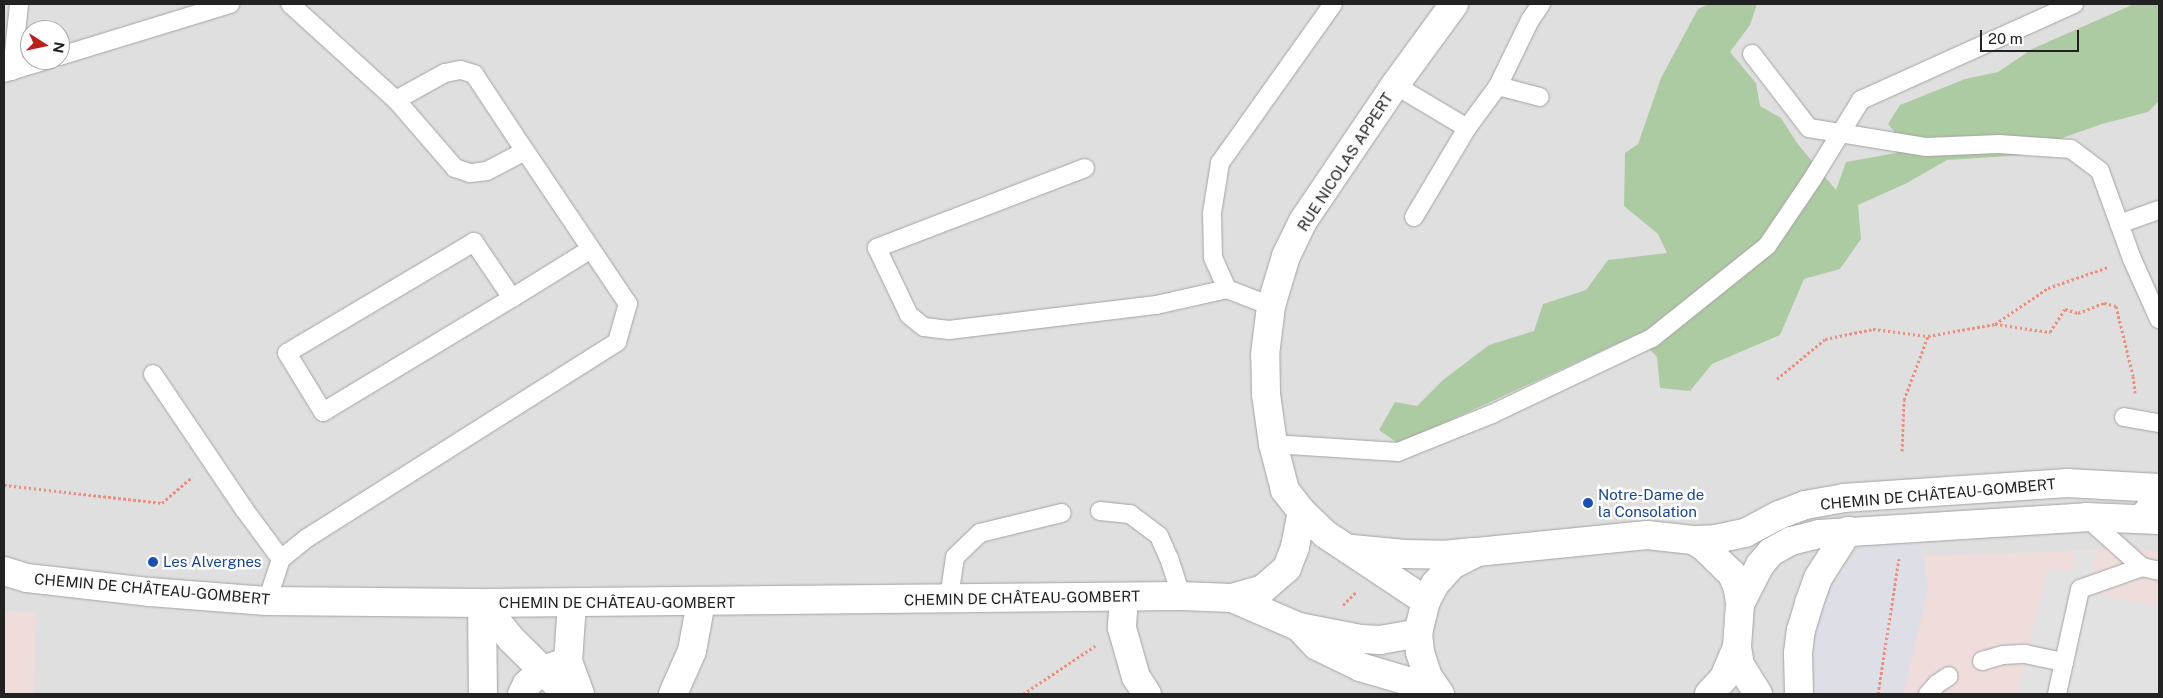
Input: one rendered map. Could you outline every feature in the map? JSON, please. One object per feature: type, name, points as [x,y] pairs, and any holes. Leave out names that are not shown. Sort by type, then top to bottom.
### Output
[{"type":"street","name":"RUE NICOLAS APPERT","points":[[1426,601],[1344,548],[1302,512],[1286,490],[1273,444],[1266,394],[1265,356],[1271,306],[1286,256],[1303,221],[1395,85],[1454,4]]},
{"type":"street","name":"CHEMIN DE CHÂTEAU-GOMBERT","points":[[1477,552],[1647,535],[1693,540],[1716,539],[1745,533],[1805,505],[1843,498],[2067,483],[2159,489]]},
{"type":"street","name":"CHEMIN DE CHÂTEAU-GOMBERT","points":[[4,571],[27,578],[150,592],[267,601],[482,604],[1182,596],[1232,598],[1263,590],[1287,568],[1295,547],[1302,512]]},
{"type":"street","name":"CHEMIN DE CHÂTEAU-GOMBERT","points":[[1740,604],[1760,565],[1772,552],[1791,541],[1848,531],[2086,517],[2147,520]]},
{"type":"street","points":[[1799,694],[1798,653],[1801,630],[1818,578],[1848,531]]},
{"type":"street","points":[[1693,540],[1712,552],[1732,574],[1738,589],[1740,604],[1737,647],[1743,671],[1758,694]]},
{"type":"street","points":[[1344,548],[1405,554],[1444,555],[1477,552]]},
{"type":"street","points":[[1439,694],[1428,677],[1420,652],[1418,634],[1426,601],[1435,584],[1452,565],[1477,552]]},
{"type":"street","points":[[1124,597],[1122,628],[1136,677],[1147,694]]},
{"type":"street","name":"CHEMIN DE CHÂTEAU-GOMBERT","points":[[1232,598],[1312,629],[1361,639],[1380,640],[1418,634]]},
{"type":"street","points":[[673,694],[692,651],[700,602]]},
{"type":"street","points":[[567,694],[555,666],[572,603]]},
{"type":"street","points":[[482,604],[511,639],[555,666],[580,694]]},
{"type":"street","points":[[482,604],[483,694]]},
{"type":"street","name":"CHEMIN DE CHÂTEAU-GOMBERT","points":[[1312,629],[1318,646],[1360,667],[1418,684],[1439,694]]},
{"type":"street","points":[[1709,694],[1724,678],[1737,647]]},
{"type":"street","points":[[522,694],[527,684],[555,666]]},
{"type":"lane","points":[[19,4],[8,72],[20,68]]},
{"type":"lane","points":[[70,53],[230,4]]},
{"type":"lane","points":[[290,4],[396,100],[454,168],[470,173],[487,171],[525,151]]},
{"type":"lane","points":[[1227,289],[1213,257],[1212,213],[1220,163],[1333,4]]},
{"type":"lane","points":[[1414,217],[1467,128],[1498,86],[1530,20],[1541,4]]},
{"type":"lane","points":[[1273,444],[1398,452],[1492,414],[1652,338],[1767,246],[1813,178],[1861,100],[2074,4]]},
{"type":"lane","points":[[1752,54],[1809,128],[1926,147],[2000,144],[2070,148],[2100,171],[2132,259],[2159,319]]},
{"type":"lane","points":[[267,601],[281,559],[307,538],[617,342],[628,304],[474,74],[461,70],[445,73],[396,100]]},
{"type":"lane","points":[[1395,85],[1467,128]]},
{"type":"lane","points":[[1498,86],[1540,96]]},
{"type":"lane","points":[[1085,168],[877,248],[909,315],[924,328],[949,330],[1156,305],[1227,289],[1271,306]]},
{"type":"lane","points":[[2119,224],[2159,210]]},
{"type":"lane","points":[[512,298],[474,242],[287,353],[323,412],[512,298],[591,249]]},
{"type":"lane","points":[[154,374],[281,559]]},
{"type":"lane","points":[[2124,417],[2159,423]]},
{"type":"lane","points":[[2147,520],[2159,489]]},
{"type":"lane","points":[[1100,510],[1130,514],[1159,536],[1182,596]]},
{"type":"lane","points":[[949,598],[955,557],[980,533],[1062,513]]},
{"type":"lane","points":[[2086,517],[2142,567],[2159,571]]},
{"type":"lane","points":[[2057,694],[2080,589],[2142,567]]},
{"type":"lane","points":[[1982,661],[2003,655],[2025,654],[2064,662]]},
{"type":"lane","points":[[1928,694],[1937,684],[1949,676]]},
{"type":"path","points":[[1994,324],[2048,288],[2132,259]]},
{"type":"path","points":[[1777,379],[1825,339],[1873,328],[1928,336],[1994,324],[2050,332],[2065,309],[2078,313],[2104,303],[2116,306],[2133,376],[2135,397]]},
{"type":"path","points":[[1902,451],[1904,400],[1928,336]]},
{"type":"path","points":[[4,484],[162,503],[212,460]]},
{"type":"path","points":[[1878,694],[1900,553]]},
{"type":"path","points":[[1312,629],[1332,615],[1370,578],[1374,567]]},
{"type":"path","points":[[1022,694],[1122,628]]},
{"type":"shaded area","points":[[4,4],[2159,4],[2159,694],[4,694]]},
{"type":"shaded area","points":[[1920,536],[1928,589],[1903,694],[1814,694],[1808,677],[1818,604],[1840,565],[1851,556],[1874,543]]},
{"type":"shaded area","points":[[2115,547],[2159,552],[2159,694],[1903,694],[1928,589],[1924,556],[2075,551]]},
{"type":"shaded area","points":[[2076,550],[2096,553],[2089,593],[2159,607],[2159,694],[2018,694],[2047,568],[2071,572]]},
{"type":"shaded area","points":[[4,611],[36,612],[33,694],[4,694]]},
{"type":"green space","points":[[1709,4],[1757,4],[1750,25],[1730,52],[1756,83],[1760,106],[1781,118],[1797,143],[1836,190],[1846,162],[1896,153],[1894,131],[1888,124],[1900,105],[1965,79],[1998,72],[2032,49],[2134,4],[2159,4],[2159,101],[2148,112],[2102,124],[2065,137],[2025,155],[1947,160],[1907,183],[1858,205],[1861,239],[1840,269],[1804,279],[1780,335],[1712,364],[1690,391],[1660,388],[1657,357],[1636,335],[1399,444],[1379,430],[1395,402],[1417,406],[1443,380],[1489,345],[1534,331],[1543,304],[1586,290],[1608,260],[1667,253],[1658,234],[1624,206],[1625,153],[1638,144],[1661,78],[1698,9]]},
{"type":"place","name":"Notre-Dame de la Consolation","points":[[1588,503]]},
{"type":"place","name":"Les Alvergnes","points":[[153,562]]}]
